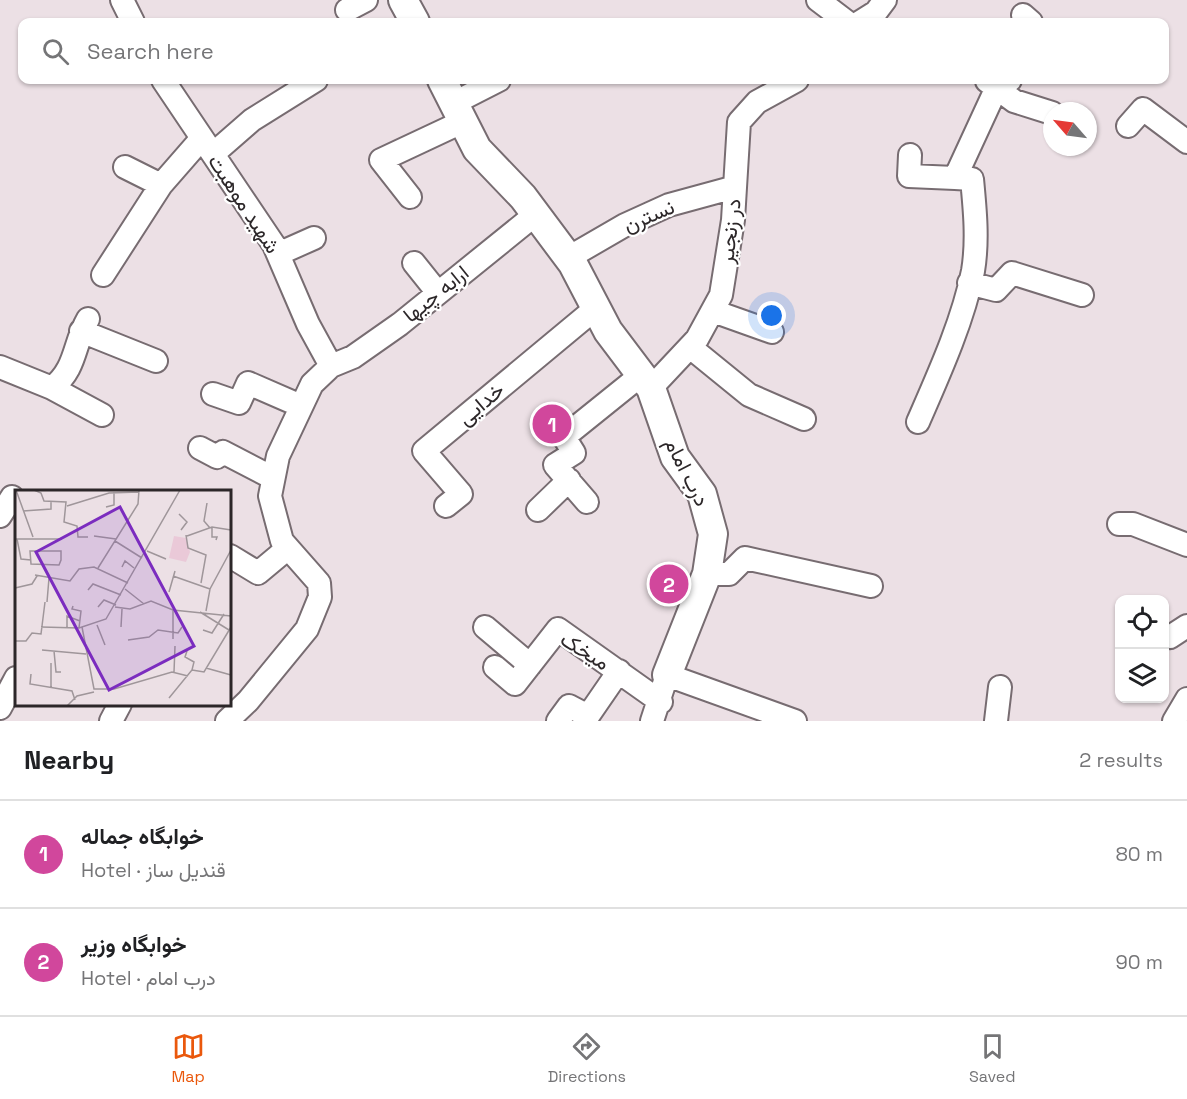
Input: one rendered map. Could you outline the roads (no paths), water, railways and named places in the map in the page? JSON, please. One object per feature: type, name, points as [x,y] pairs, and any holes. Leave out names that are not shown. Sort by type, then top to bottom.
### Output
[{"type":"street","points":[[122,0],[132,18]]},
{"type":"street","points":[[403,0],[413,18]]},
{"type":"street","points":[[818,0],[842,18]]},
{"type":"street","name":"شهید موهبت","points":[[166,84],[278,254],[308,324],[331,366]]},
{"type":"street","points":[[103,275],[160,185],[207,146],[310,84]]},
{"type":"street","points":[[410,198],[381,160],[452,102],[490,84]]},
{"type":"street","name":"در زنجیر","points":[[569,480],[555,465],[574,453],[564,437],[646,381],[698,339],[721,295],[733,220],[739,122],[758,102],[790,84]]},
{"type":"street","points":[[955,178],[997,84]]},
{"type":"street","points":[[1000,84],[1014,102],[1043,110]]},
{"type":"street","name":"درب امام","points":[[452,102],[477,149],[536,214],[568,258],[608,331],[646,381],[675,457],[702,494],[713,534],[707,574],[660,699]]},
{"type":"street","points":[[1128,126],[1143,109],[1187,142]]},
{"type":"street","points":[[910,155],[909,177],[972,179],[976,231],[969,283],[944,362],[918,422]]},
{"type":"street","points":[[125,167],[160,185]]},
{"type":"street","name":"نسترن","points":[[568,258],[626,225],[669,205],[735,187]]},
{"type":"street","name":"ارابه چیها","points":[[331,366],[353,357],[438,293],[536,214]]},
{"type":"street","points":[[278,254],[314,238]]},
{"type":"street","points":[[414,263],[438,293]]},
{"type":"street","points":[[969,283],[996,290],[1012,273],[1082,295]]},
{"type":"street","name":"خدایی","points":[[446,506],[461,495],[424,451],[596,308]]},
{"type":"street","points":[[713,311],[772,332]]},
{"type":"street","points":[[52,388],[66,377],[85,325],[156,361]]},
{"type":"street","points":[[690,346],[749,395],[804,419]]},
{"type":"street","points":[[227,721],[248,701],[307,629],[320,597],[319,583],[282,541],[270,496],[278,456],[301,406],[312,384],[331,366]]},
{"type":"street","points":[[0,367],[52,388],[102,414]]},
{"type":"street","points":[[213,394],[239,403],[248,383],[301,406]]},
{"type":"street","points":[[200,448],[217,458],[223,452],[273,478]]},
{"type":"street","points":[[538,510],[569,480],[588,502]]},
{"type":"street","points":[[0,516],[12,497]]},
{"type":"street","points":[[1119,524],[1133,524],[1187,545]]},
{"type":"street","points":[[231,557],[258,573],[288,548]]},
{"type":"street","points":[[707,574],[729,574],[745,558],[871,586]]},
{"type":"street","points":[[1169,636],[1187,626]]},
{"type":"street","points":[[484,627],[530,665]]},
{"type":"street","name":"میخک","points":[[495,667],[515,684],[558,629],[660,699],[795,721]]},
{"type":"street","points":[[558,721],[569,705],[588,716],[619,671]]},
{"type":"street","points":[[0,708],[15,680]]},
{"type":"street","points":[[996,721],[1000,687]]},
{"type":"street","points":[[1174,721],[1187,699]]},
{"type":"street","points":[[111,721],[119,706]]},
{"type":"place","name":"خوابگاه جماله","points":[[552,424]]},
{"type":"place","name":"خوابگاه وزیر","points":[[669,584]]}]
